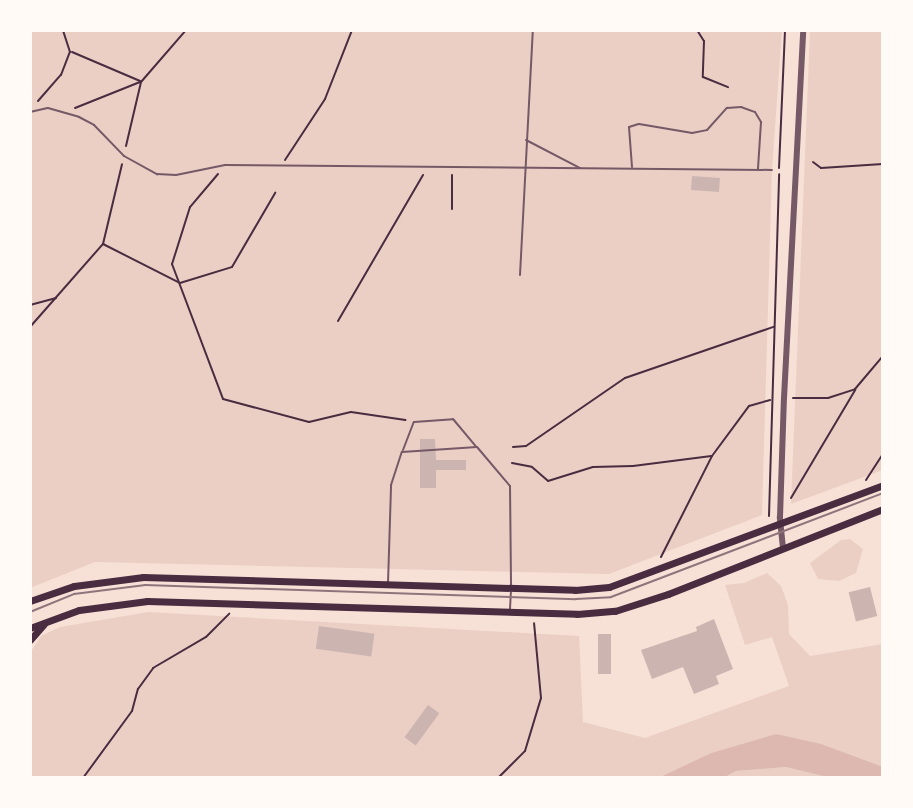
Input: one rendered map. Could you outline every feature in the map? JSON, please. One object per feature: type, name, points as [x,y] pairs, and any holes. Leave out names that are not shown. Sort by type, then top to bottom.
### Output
[{"type":"main road","points":[[30,601],[74,586],[143,577],[609,587],[883,485]]},
{"type":"main road","points":[[30,628],[106,604],[147,601],[577,614],[615,611],[668,594],[883,509]]},
{"type":"main road","points":[[30,640],[46,621]]},
{"type":"street","points":[[783,548],[780,521],[784,398],[803,30]]},
{"type":"lane","points":[[520,275],[533,30]]},
{"type":"lane","points":[[632,169],[629,127],[639,124],[692,133],[707,130],[727,108],[741,107],[755,112],[761,122],[758,170]]},
{"type":"lane","points":[[30,112],[48,108],[94,125],[124,156],[157,174],[176,175],[225,165],[772,170]]},
{"type":"lane","points":[[526,140],[581,169]]},
{"type":"lane","points":[[388,583],[391,485],[402,452],[414,422],[453,419],[510,486],[510,611]]},
{"type":"lane","points":[[402,452],[477,447]]},
{"type":"path","points":[[30,112],[61,75],[70,52],[63,30]]},
{"type":"path","points":[[64,112],[141,82],[186,30]]},
{"type":"path","points":[[281,166],[325,99],[352,30]]},
{"type":"path","points":[[697,30],[704,41],[703,77],[728,87]]},
{"type":"path","points":[[769,521],[785,30]]},
{"type":"path","points":[[70,52],[141,82]]},
{"type":"path","points":[[30,327],[103,244],[141,82]]},
{"type":"path","points":[[813,162],[821,168],[883,164]]},
{"type":"path","points":[[225,165],[190,207],[172,264],[223,399],[309,422],[351,412],[414,422]]},
{"type":"path","points":[[338,321],[428,167]]},
{"type":"path","points":[[452,167],[452,209]]},
{"type":"path","points":[[103,244],[180,283],[232,267],[275,193]]},
{"type":"path","points":[[30,305],[57,298]]},
{"type":"path","points":[[513,447],[526,446],[625,378],[774,327]]},
{"type":"path","points":[[780,521],[855,389],[883,356]]},
{"type":"path","points":[[657,564],[712,456],[749,406],[784,398],[828,398],[855,389]]},
{"type":"path","points":[[861,487],[883,454]]},
{"type":"path","points":[[512,463],[532,467],[548,481],[593,467],[633,466],[712,456]]},
{"type":"path","points":[[83,778],[132,711],[138,689],[153,668],[206,637],[233,611]]},
{"type":"path","points":[[498,778],[525,751],[541,698],[534,622]]},
{"type":"shaded area","points":[[30,30],[782,30],[772,170],[762,515],[609,574],[95,562],[30,588]]},
{"type":"shaded area","points":[[810,30],[883,30],[883,470],[791,504]]},
{"type":"shaded area","points":[[850,539],[863,549],[856,573],[839,581],[818,579],[810,563],[841,540]]},
{"type":"shaded area","points":[[767,573],[781,586],[788,605],[789,634],[810,656],[883,644],[883,767],[776,734],[711,753],[658,778],[30,778],[30,653],[41,636],[60,627],[148,612],[579,636],[583,722],[645,738],[789,686],[772,637],[745,645],[725,585],[744,583]]},
{"type":"shaded area","points":[[776,734],[821,744],[883,767],[883,778],[831,778],[786,767],[736,771],[723,778],[658,778],[711,753]]},
{"type":"shaded area","points":[[786,767],[831,778],[723,778],[736,771]]},
{"type":"building","points":[[692,176],[720,178],[719,192],[691,190]]},
{"type":"building","points":[[420,439],[435,439],[436,460],[466,460],[466,470],[436,470],[436,488],[420,488]]},
{"type":"building","points":[[870,587],[877,616],[856,621],[849,592]]},
{"type":"building","points":[[714,619],[733,669],[716,676],[719,684],[694,694],[683,667],[652,679],[641,650],[697,631],[696,627]]},
{"type":"building","points":[[319,626],[374,634],[371,657],[316,649]]},
{"type":"building","points":[[598,634],[611,634],[611,674],[598,674]]},
{"type":"building","points":[[428,705],[439,713],[416,746],[404,737]]},
{"type":"tram line","points":[[30,612],[74,594],[145,585],[576,599],[611,597],[883,493]]}]
